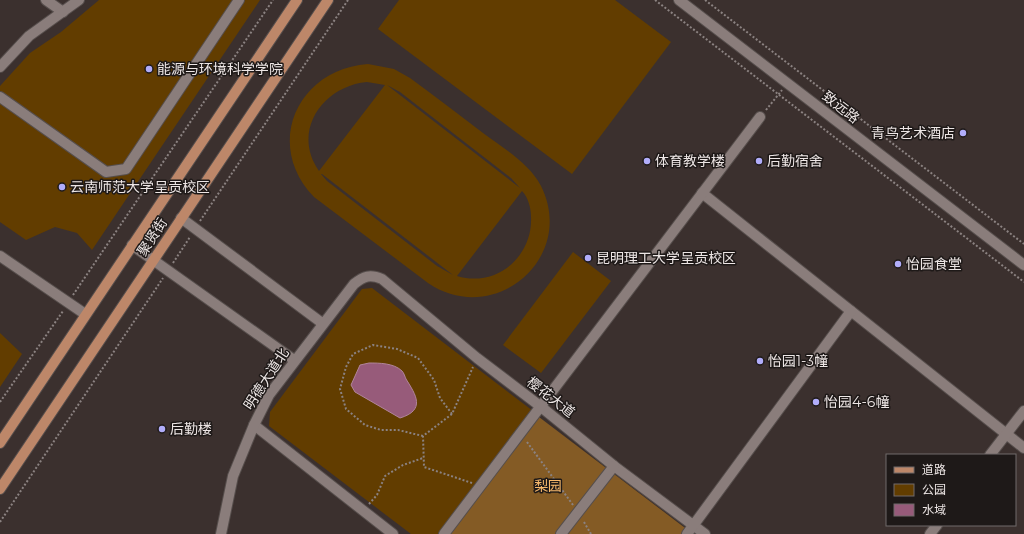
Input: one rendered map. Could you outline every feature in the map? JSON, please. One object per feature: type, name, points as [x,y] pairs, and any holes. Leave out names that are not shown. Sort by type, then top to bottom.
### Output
[{"type":"main road","name":"聚贤街","points":[[0,443],[85,314],[297,0]]},
{"type":"main road","name":"聚贤街","points":[[0,489],[328,0]]},
{"type":"street","points":[[46,0],[63,12]]},
{"type":"street","points":[[0,67],[30,36],[79,0]]},
{"type":"street","points":[[0,97],[106,172],[126,169],[239,0]]},
{"type":"street","name":"致远路","points":[[679,0],[1024,265]]},
{"type":"street","points":[[444,534],[760,117]]},
{"type":"street","points":[[702,193],[1024,448]]},
{"type":"street","points":[[181,218],[322,323]]},
{"type":"street","points":[[132,245],[294,360]]},
{"type":"street","points":[[0,256],[85,314]]},
{"type":"street","name":"明德大道北","points":[[220,534],[233,476],[254,424],[269,396],[322,323],[354,284],[363,277],[372,275],[382,279]]},
{"type":"street","name":"樱花大道","points":[[382,279],[477,358],[540,406],[614,466],[705,534]]},
{"type":"street","points":[[687,534],[851,311]]},
{"type":"street","points":[[991,454],[1024,411]]},
{"type":"street","points":[[254,424],[393,534]]},
{"type":"street","points":[[561,534],[614,466]]},
{"type":"street","points":[[930,534],[936,526]]},
{"type":"path","points":[[0,402],[274,0]]},
{"type":"path","points":[[0,522],[348,0]]},
{"type":"path","points":[[655,0],[1024,282]]},
{"type":"path","points":[[705,0],[1024,244]]},
{"type":"path","points":[[760,117],[787,82]]},
{"type":"path","points":[[423,436],[398,430],[381,430],[365,425],[346,408],[340,389],[346,367],[353,354],[372,345],[397,349],[418,358],[434,380],[440,398],[452,414]]},
{"type":"path","points":[[423,436],[452,414],[477,358]]},
{"type":"path","points":[[520,433],[578,512],[591,534]]},
{"type":"path","points":[[423,436],[424,467],[480,486]]},
{"type":"path","points":[[363,511],[377,495],[385,476],[403,465],[423,458]]},
{"type":"green space","name":"云南师范大学呈贡校区","points":[[99,0],[260,0],[92,250],[77,233],[55,227],[26,240],[0,222],[0,86],[30,53],[61,32]]},
{"type":"green space","points":[[399,0],[615,0],[671,42],[572,174],[378,29]]},
{"type":"green space","points":[[368,64],[394,69],[410,78],[429,92],[515,156],[530,170],[541,186],[549,213],[548,238],[538,260],[523,278],[502,291],[479,297],[453,295],[428,283],[314,197],[299,176],[291,155],[290,133],[296,112],[307,94],[323,79],[343,69]],"holes":[[[367,82],[385,85],[319,171],[311,156],[308,141],[310,126],[316,113],[325,101],[337,92],[351,85]],[[387,85],[400,92],[511,178],[520,188]],[[321,174],[453,275],[437,266],[327,181]],[[522,191],[529,203],[531,217],[530,231],[526,244],[519,256],[510,266],[499,273],[472,279],[457,276]]]},
{"type":"green space","points":[[573,252],[611,281],[541,373],[503,345]]},
{"type":"green space","points":[[372,288],[533,411],[438,534],[411,534],[269,426],[270,412],[362,289]]},
{"type":"green space","points":[[0,333],[22,354],[0,387]]},
{"type":"green space","name":"梨园","points":[[539,417],[693,534],[450,534]]},
{"type":"water","points":[[369,363],[391,365],[402,371],[415,396],[416,406],[413,411],[400,418],[355,392],[351,385],[360,365]]},
{"type":"place","name":"能源与环境科学学院","points":[[149,69]]},
{"type":"place","name":"青鸟艺术酒店","points":[[963,133]]},
{"type":"place","name":"体育教学楼","points":[[647,161]]},
{"type":"place","name":"后勤宿舍","points":[[759,161]]},
{"type":"place","name":"云南师范大学呈贡校区","points":[[62,187]]},
{"type":"place","name":"昆明理工大学呈贡校区","points":[[588,258]]},
{"type":"place","name":"怡园食堂","points":[[898,264]]},
{"type":"place","name":"怡园1-3幢","points":[[760,361]]},
{"type":"place","name":"怡园4-6幢","points":[[816,402]]},
{"type":"place","name":"后勤楼","points":[[162,429]]}]
